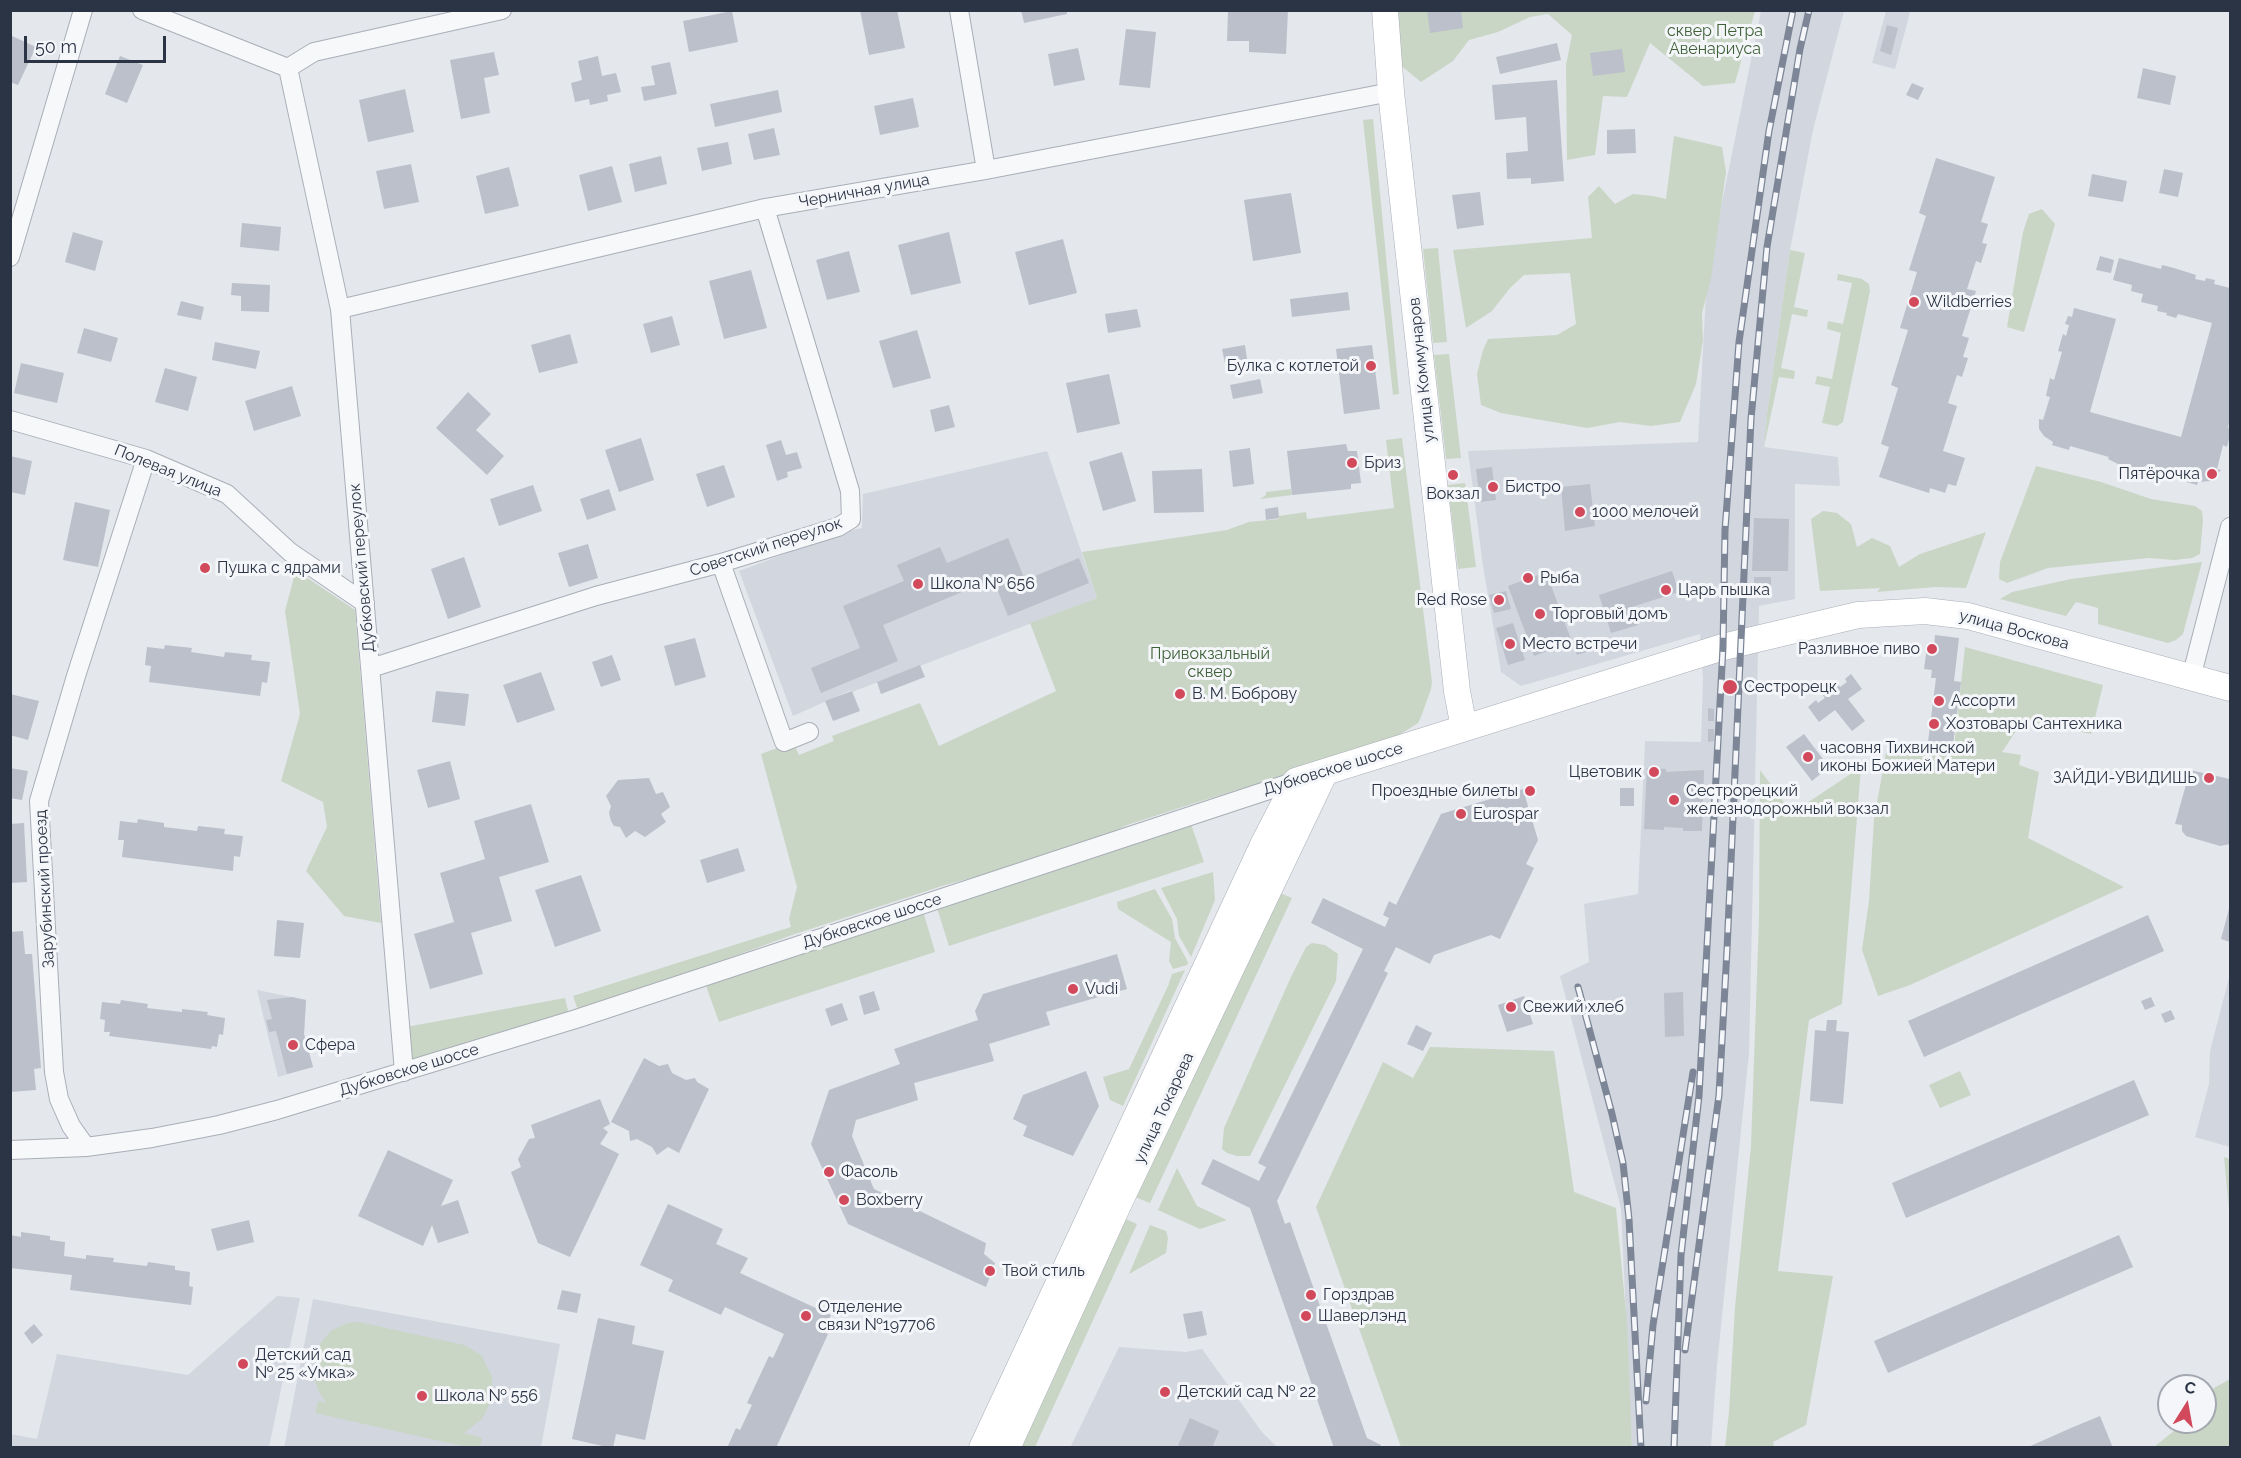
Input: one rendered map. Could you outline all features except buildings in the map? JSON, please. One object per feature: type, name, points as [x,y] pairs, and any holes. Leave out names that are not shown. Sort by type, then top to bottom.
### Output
[{"type":"main road","name":"улица Коммунаров","points":[[1385,10],[1391,92],[1457,691],[1464,728]]},
{"type":"main road","name":"улица Воскова","points":[[1723,647],[1858,615],[1947,613],[1968,616],[2230,688]]},
{"type":"main road","name":"Дубковское шоссе","points":[[1296,781],[1723,647]]},
{"type":"main road","name":"улица Токарева","points":[[1007,1448],[1119,1203],[1325,772]]},
{"type":"main road","name":"улица Токарева","points":[[982,1448],[1264,843],[1296,781]]},
{"type":"street","points":[[10,257],[83,10]]},
{"type":"street","points":[[142,10],[288,68],[314,52],[502,10]]},
{"type":"street","points":[[959,10],[986,170]]},
{"type":"street","name":"Дубковский переулок","points":[[288,68],[340,309],[404,1072]]},
{"type":"street","name":"Черничная улица","points":[[340,309],[765,208],[986,170],[1391,92]]},
{"type":"street","name":"Советский переулок","points":[[371,668],[596,596],[721,563],[838,527],[851,519],[850,491],[765,208]]},
{"type":"street","name":"Полевая улица","points":[[10,420],[146,459],[227,494],[290,552],[365,603]]},
{"type":"street","name":"Зарубинский проезд","points":[[86,1147],[71,1126],[58,1099],[54,1072],[39,801],[76,676],[146,459]]},
{"type":"street","points":[[2191,678],[2230,527]]},
{"type":"street","points":[[721,563],[784,742],[809,732]]},
{"type":"street","name":"Дубковское шоссе","points":[[10,1150],[86,1147],[152,1138],[219,1125],[278,1110],[576,1019],[1296,781]]},
{"type":"shaded area","points":[[1761,11],[1844,11],[1813,130],[1790,250],[1764,447],[1838,457],[1840,486],[1795,484],[1795,599],[1759,606],[1749,1053],[1717,1365],[1711,1447],[1632,1447],[1621,1208],[1560,976],[1589,962],[1584,904],[1638,894],[1645,741],[1701,742],[1703,679],[1700,634],[1521,686],[1501,672],[1483,566],[1468,451],[1698,442],[1707,276]]},
{"type":"shaded area","points":[[1886,11],[1910,12],[1895,69],[1872,63]]},
{"type":"shaded area","name":"Школа № 656","points":[[1047,451],[1097,598],[852,692],[851,690],[793,716],[739,571],[841,533],[862,528],[863,494]]},
{"type":"shaded area","points":[[2229,978],[2230,1147],[2195,1137],[2209,1084],[2210,1051]]},
{"type":"shaded area","points":[[257,990],[306,1000],[304,1034],[313,1067],[278,1077]]},
{"type":"shaded area","name":"Детский сад № 25 «Умка»","points":[[277,1296],[300,1298],[269,1447],[11,1447],[11,1434],[37,1439],[57,1354],[188,1375]]},
{"type":"shaded area","name":"Школа № 556","points":[[313,1299],[560,1344],[541,1447],[284,1448]]},
{"type":"shaded area","name":"Детский сад № 22","points":[[1119,1347],[1186,1352],[1202,1349],[1262,1432],[1277,1447],[1070,1448]]},
{"type":"green space","name":"сквер Петра Авенариуса","points":[[1398,11],[1755,11],[1735,83],[1703,86],[1650,43],[1627,97],[1603,96],[1595,155],[1567,160],[1566,65],[1572,35],[1548,14],[1530,17],[1498,32],[1469,40],[1453,61],[1421,82],[1399,64]]},
{"type":"green space","points":[[1373,119],[1399,394],[1393,395],[1363,120]]},
{"type":"green space","points":[[1674,136],[1722,147],[1726,172],[1711,278],[1702,313],[1703,340],[1696,384],[1680,422],[1651,426],[1620,422],[1587,428],[1501,413],[1481,405],[1477,374],[1488,339],[1557,335],[1576,324],[1570,273],[1524,275],[1510,288],[1492,311],[1466,328],[1453,250],[1592,238],[1588,197],[1599,186],[1615,204],[1633,194],[1666,199]]},
{"type":"green space","points":[[2042,209],[2055,224],[2024,332],[2007,327],[2023,232],[2029,214]]},
{"type":"green space","points":[[1438,248],[1447,342],[1433,343],[1423,249]]},
{"type":"green space","points":[[1790,250],[1805,253],[1794,307],[1808,310],[1807,317],[1792,314],[1781,368],[1795,371],[1794,379],[1779,377],[1764,447],[1767,414]]},
{"type":"green space","points":[[1838,274],[1862,279],[1869,284],[1870,291],[1843,422],[1837,426],[1822,423],[1830,387],[1815,384],[1817,376],[1832,379],[1841,333],[1827,329],[1828,321],[1843,324],[1852,283],[1837,280]]},
{"type":"green space","points":[[1449,354],[1461,458],[1446,459],[1434,355]]},
{"type":"green space","name":"Привокзальный сквер","points":[[1402,438],[1432,682],[1418,723],[1399,735],[1401,740],[1195,803],[1127,825],[1096,840],[945,885],[792,935],[579,1013],[573,996],[791,927],[789,919],[797,887],[761,754],[793,742],[799,755],[834,741],[832,736],[920,703],[939,746],[1056,691],[1030,623],[1097,598],[1082,552],[1227,530],[1249,522],[1279,519],[1279,516],[1306,512],[1307,519],[1394,508],[1386,440]]},
{"type":"green space","points":[[2036,466],[2101,482],[2151,499],[2195,506],[2202,511],[2203,520],[2200,554],[2192,558],[2174,560],[2149,558],[2048,568],[2007,583],[1999,579],[2000,562]]},
{"type":"green space","points":[[1465,483],[1476,567],[1458,569],[1448,485]]},
{"type":"green space","points":[[1291,489],[1292,495],[1260,499],[1266,495],[1266,492]]},
{"type":"green space","points":[[1823,511],[1837,513],[1851,524],[1857,547],[1872,538],[1890,546],[1899,567],[1920,554],[1986,532],[1966,588],[1935,587],[1877,592],[1880,588],[1820,591],[1811,519]]},
{"type":"green space","points":[[2202,562],[2183,634],[2168,643],[2098,624],[2098,608],[2076,602],[2066,616],[2000,599],[2012,592],[2071,579]]},
{"type":"green space","points":[[303,575],[355,610],[381,923],[344,916],[306,871],[327,827],[323,802],[281,781],[300,714],[285,611],[294,577]]},
{"type":"green space","points":[[1965,647],[2103,685],[2091,734],[2033,722],[2022,722],[2002,752],[2021,755],[2019,765],[2039,772],[2028,838],[2124,887],[1910,985],[1878,996],[1862,950],[1869,901],[1874,819],[1886,753],[1916,742],[1954,747]]},
{"type":"green space","points":[[1861,767],[1842,1004],[1809,1020],[1778,1271],[1833,1276],[1806,1425],[1773,1442],[1774,1447],[1725,1447],[1735,1307],[1751,1146],[1759,918],[1760,770],[1792,813]]},
{"type":"green space","points":[[1191,824],[1204,862],[949,946],[937,908]]},
{"type":"green space","points":[[1213,872],[1215,900],[1191,957],[1179,936],[1177,919],[1161,888]]},
{"type":"green space","points":[[1155,889],[1172,919],[1175,938],[1188,962],[1187,965],[1173,969],[1169,961],[1171,942],[1118,909],[1117,902]]},
{"type":"green space","points":[[1273,890],[1292,898],[1150,1203],[1130,1195]]},
{"type":"green space","points":[[923,911],[935,952],[719,1022],[705,983]]},
{"type":"green space","points":[[1312,943],[1325,945],[1338,954],[1336,981],[1250,1156],[1227,1153],[1222,1149],[1224,1128],[1290,979],[1306,947]]},
{"type":"green space","points":[[1185,970],[1123,1106],[1110,1100],[1103,1077],[1129,1069],[1172,974]]},
{"type":"green space","points":[[565,998],[569,1015],[410,1065],[406,1027]]},
{"type":"green space","points":[[1430,1047],[1554,1051],[1574,1192],[1616,1208],[1627,1322],[1632,1447],[1401,1447],[1316,1207],[1383,1062],[1413,1078]]},
{"type":"green space","points":[[1960,1071],[1971,1095],[1940,1108],[1929,1085]]},
{"type":"green space","points":[[2224,1157],[2230,1159],[2230,1220]]},
{"type":"green space","points":[[1177,1168],[1197,1206],[1227,1220],[1200,1229],[1158,1210]]},
{"type":"green space","points":[[1119,1216],[1137,1224],[1035,1447],[1014,1448]]},
{"type":"green space","points":[[1150,1225],[1166,1231],[1168,1238],[1166,1253],[1129,1274]]},
{"type":"green space","points":[[359,1322],[464,1345],[481,1355],[492,1376],[492,1399],[482,1419],[464,1433],[482,1438],[480,1447],[467,1447],[315,1413],[318,1401],[326,1403],[318,1390],[313,1374],[315,1357],[321,1342],[332,1330],[348,1323]]},
{"type":"green space","points":[[2230,1379],[2230,1447],[2154,1447],[2170,1434],[2217,1434],[2217,1386]]},
{"type":"railway","points":[[1674,1448],[1681,1255],[1699,1096],[1723,647],[1725,530],[1739,342],[1769,131],[1793,10]]},
{"type":"railway","points":[[1685,1350],[1719,1095],[1751,419],[1767,247],[1800,49],[1809,10]]},
{"type":"railway","points":[[1578,987],[1623,1163],[1629,1219],[1641,1448]]},
{"type":"railway","points":[[1646,1401],[1653,1325],[1693,1072]]},
{"type":"place","name":"Wildberries","points":[[1914,302]]},
{"type":"place","name":"Булка с котлетой","points":[[1371,366]]},
{"type":"place","name":"Бриз","points":[[1352,463]]},
{"type":"place","name":"Пятёрочка","points":[[2212,474]]},
{"type":"place","name":"Вокзал","points":[[1453,475]]},
{"type":"place","name":"Бистро","points":[[1493,487]]},
{"type":"place","name":"1000 мелочей","points":[[1580,512]]},
{"type":"place","name":"Пушка с ядрами","points":[[205,568]]},
{"type":"place","name":"Рыба","points":[[1528,578]]},
{"type":"place","name":"Школа № 656","points":[[918,584]]},
{"type":"place","name":"Царь пышка","points":[[1666,590]]},
{"type":"place","name":"Red Rose","points":[[1499,600]]},
{"type":"place","name":"Торговый домъ","points":[[1540,614]]},
{"type":"place","name":"Место встречи","points":[[1510,644]]},
{"type":"place","name":"Разливное пиво","points":[[1932,649]]},
{"type":"place","name":"Сестрорецк","points":[[1730,687]]},
{"type":"place","name":"В. М. Боброву","points":[[1180,694]]},
{"type":"place","name":"Ассорти","points":[[1939,701]]},
{"type":"place","name":"Хозтовары Сантехника","points":[[1934,724]]},
{"type":"place","name":"часовня Тихвинской иконы Божией Матери","points":[[1808,757]]},
{"type":"place","name":"Цветовик","points":[[1654,772]]},
{"type":"place","name":"ЗАЙДИ-УВИДИШЬ","points":[[2209,778]]},
{"type":"place","name":"Проездные билеты","points":[[1530,791]]},
{"type":"place","name":"Сестрорецкий железнодорожный вокзал","points":[[1674,800]]},
{"type":"place","name":"Eurospar","points":[[1461,814]]},
{"type":"place","name":"Vudi","points":[[1073,989]]},
{"type":"place","name":"Свежий хлеб","points":[[1511,1007]]},
{"type":"place","name":"Сфера","points":[[293,1045]]},
{"type":"place","name":"Фасоль","points":[[829,1172]]},
{"type":"place","name":"Boxberry","points":[[844,1200]]},
{"type":"place","name":"Твой стиль","points":[[990,1271]]},
{"type":"place","name":"Горздрав","points":[[1311,1295]]},
{"type":"place","name":"Отделение связи №197706","points":[[806,1316]]},
{"type":"place","name":"Шаверлэнд","points":[[1306,1316]]},
{"type":"place","name":"Детский сад № 25 «Умка»","points":[[243,1364]]},
{"type":"place","name":"Детский сад № 22","points":[[1165,1392]]},
{"type":"place","name":"Школа № 556","points":[[422,1396]]}]
